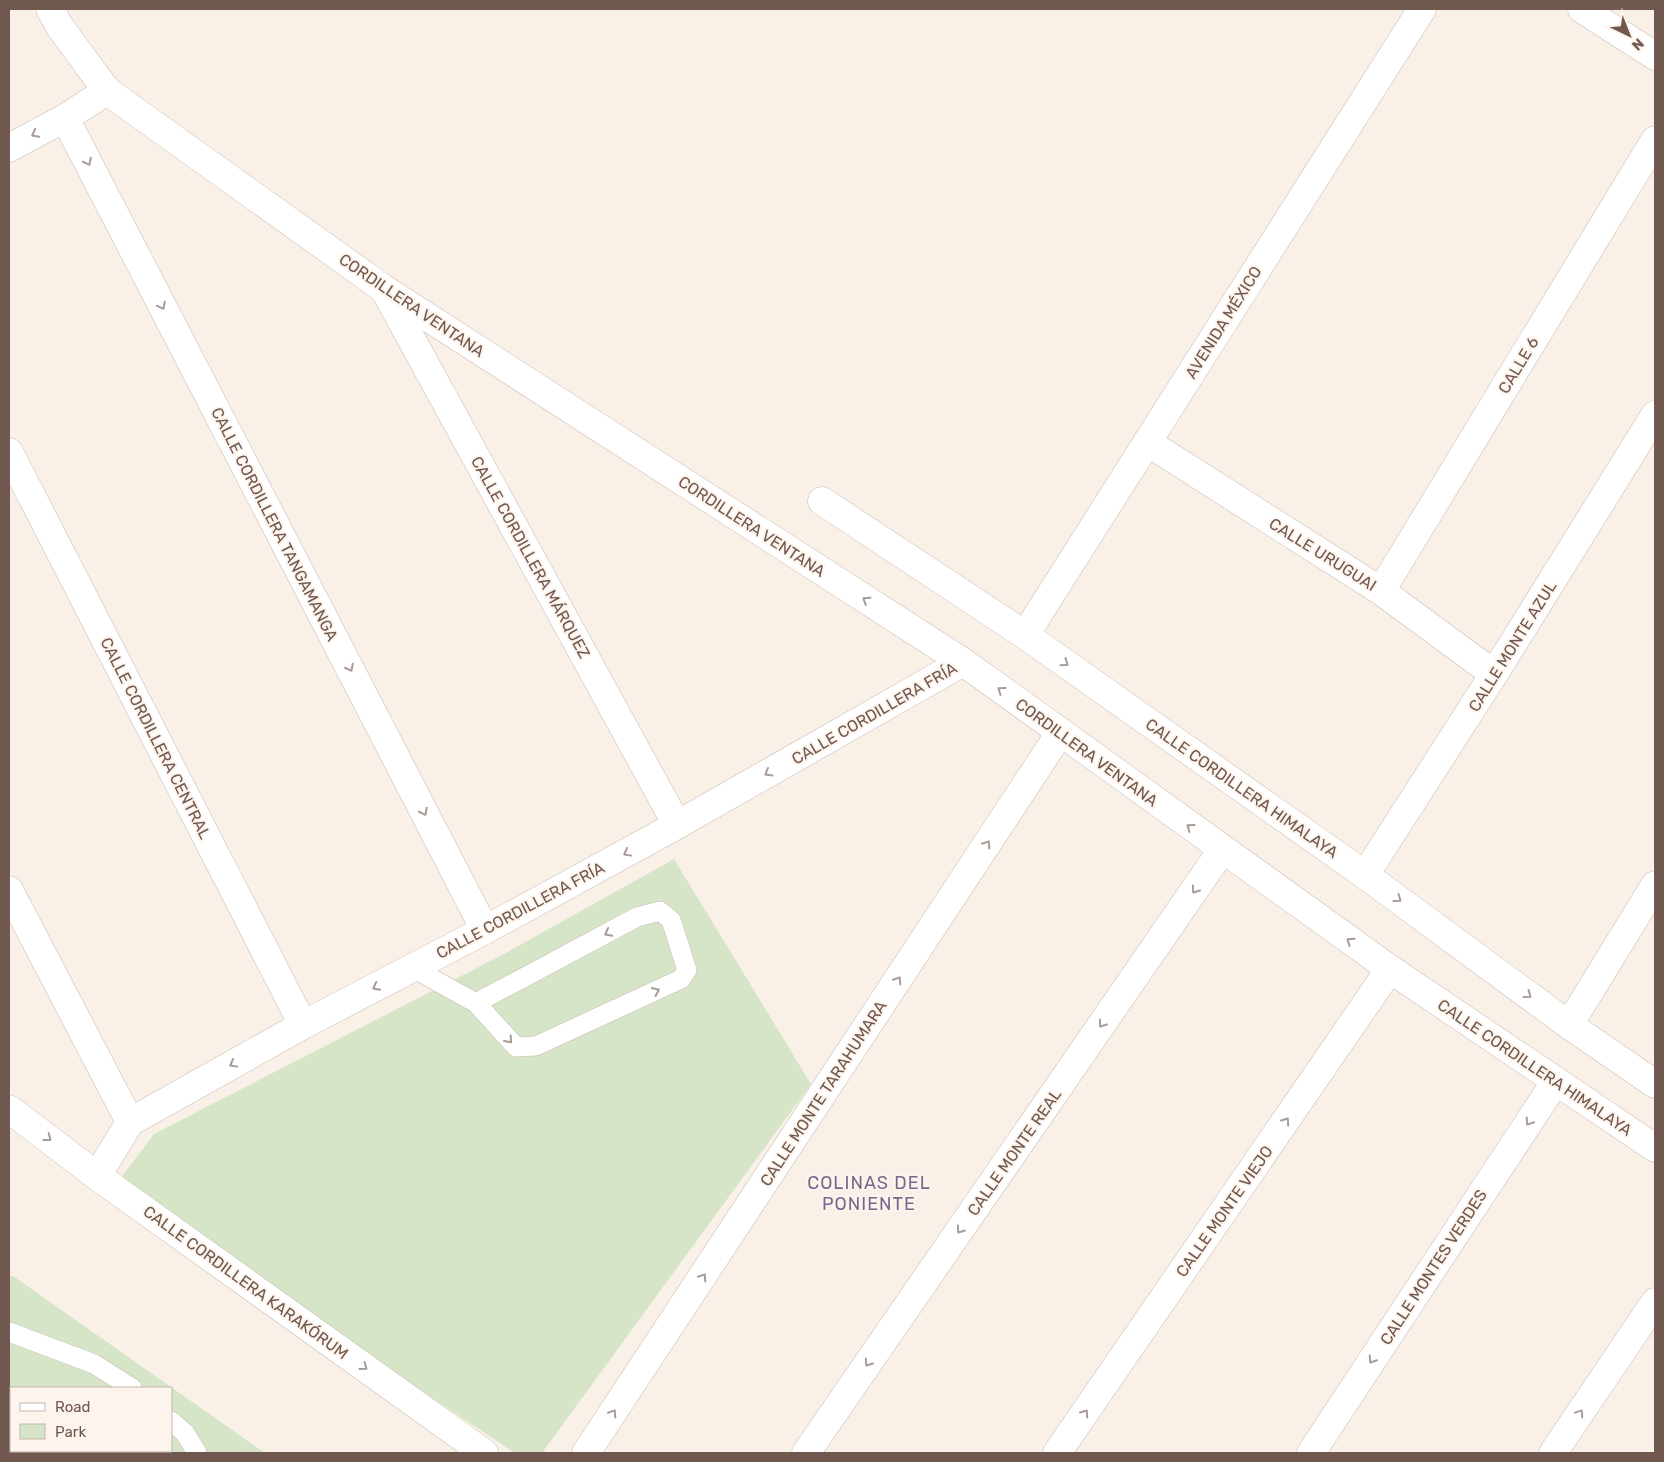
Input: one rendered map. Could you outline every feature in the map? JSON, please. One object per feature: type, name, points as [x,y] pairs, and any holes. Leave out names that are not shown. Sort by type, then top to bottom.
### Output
[{"type":"street","name":"CORDILLERA VENTANA","points":[[50,9],[60,27],[107,91],[384,289],[963,662],[1390,969]]},
{"type":"street","name":"AVENIDA MÉXICO","points":[[1025,636],[1422,9]]},
{"type":"street","points":[[1582,9],[1655,56]]},
{"type":"street","points":[[9,148],[65,118],[107,91]]},
{"type":"street","name":"CALLE CORDILLERA TANGAMANGA","points":[[65,118],[486,930]]},
{"type":"street","name":"CALLE 6","points":[[1381,591],[1655,140]]},
{"type":"street","name":"CALLE CORDILLERA MÁRQUEZ","points":[[384,289],[677,825]]},
{"type":"street","name":"CALLE MONTE AZUL","points":[[1365,875],[1494,674],[1655,415]]},
{"type":"street","name":"CALLE URUGUAI","points":[[1147,442],[1381,591],[1494,674]]},
{"type":"street","name":"CALLE CORDILLERA CENTRAL","points":[[9,452],[303,1024]]},
{"type":"street","name":"CALLE CORDILLERA HIMALAYA","points":[[822,501],[1025,636],[1365,875],[1569,1025],[1655,1084]]},
{"type":"street","name":"CALLE CORDILLERA FRÍA","points":[[97,1176],[130,1122],[303,1024],[486,930],[677,825],[963,662]]},
{"type":"street","name":"CALLE MONTE TARAHUMARA","points":[[586,1453],[1060,733]]},
{"type":"street","name":"CALLE MONTE REAL","points":[[806,1453],[1222,850]]},
{"type":"street","points":[[1569,1025],[1655,885]]},
{"type":"street","points":[[9,890],[130,1122]]},
{"type":"street","name":"CALLE CORDILLERA HIMALAYA","points":[[1390,969],[1655,1148]]},
{"type":"street","name":"CALLE MONTE VIEJO","points":[[1057,1453],[1390,969]]},
{"type":"street","name":"CALLE MONTES VERDES","points":[[1311,1453],[1556,1081]]},
{"type":"street","name":"CALLE CORDILLERA KARAKÓRUM","points":[[9,1109],[97,1176],[484,1453]]},
{"type":"street","points":[[1553,1453],[1655,1302]]},
{"type":"lane","points":[[413,968],[476,1003],[516,1047],[536,1046],[682,979],[687,970],[672,920],[660,911],[637,917],[476,1003]]},
{"type":"lane","points":[[9,1332],[94,1364],[130,1387]]},
{"type":"lane","points":[[172,1421],[185,1433],[197,1453]]},
{"type":"green space","points":[[674,859],[811,1084],[542,1453],[515,1453],[114,1187],[154,1134],[504,954]]},
{"type":"green space","points":[[9,1276],[13,1276],[171,1387],[10,1387],[10,1452],[172,1452],[172,1388],[265,1453],[9,1453]]},
{"type":"district","name":"COLINAS DEL PONIENTE","points":[[869,1193]]}]
